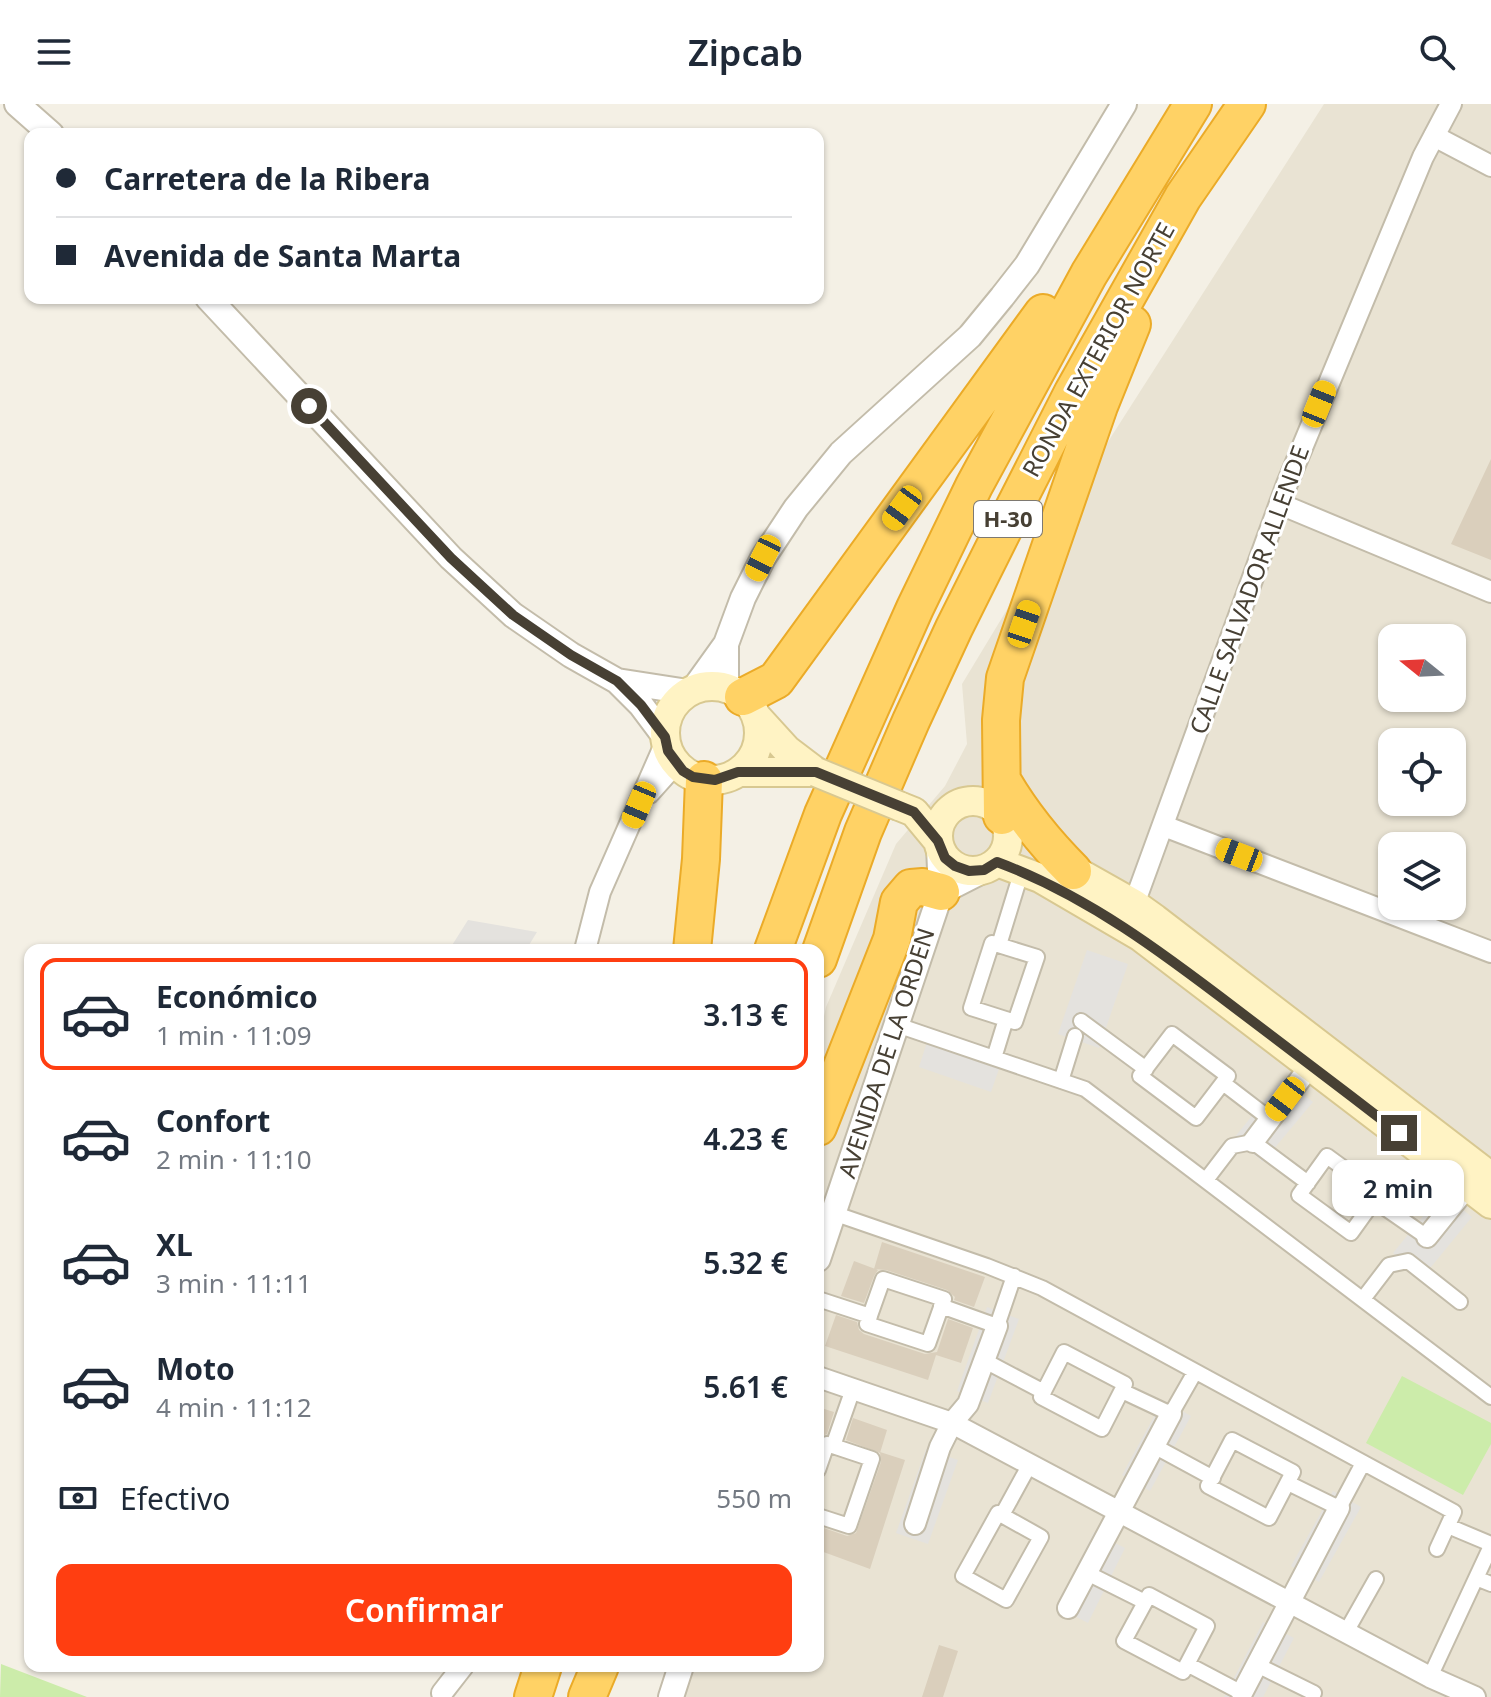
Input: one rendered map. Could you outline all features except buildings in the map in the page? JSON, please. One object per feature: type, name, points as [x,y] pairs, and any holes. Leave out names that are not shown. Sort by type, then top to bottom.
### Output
[{"type":"highway","points":[[742,700],[776,680],[1014,356],[1139,168],[1186,104]]},
{"type":"highway","name":"RONDA EXTERIOR NORTE","points":[[775,944],[823,814],[915,608],[974,486],[1089,274],[1193,104]]},
{"type":"highway","points":[[1004,819],[1001,720],[1005,678],[1099,406],[1141,304],[1196,208],[1248,104]]},
{"type":"highway","name":"RONDA EXTERIOR NORTE","points":[[823,944],[863,832],[911,721],[1021,494],[1073,392],[1183,197],[1248,104]]},
{"type":"highway","points":[[689,759],[701,859],[693,944]]},
{"type":"highway","points":[[1002,781],[1046,845],[1073,871]]},
{"type":"highway","points":[[824,1112],[892,939],[899,902],[911,888],[923,887],[941,892]]},
{"type":"highway","points":[[533,1697],[541,1672]]},
{"type":"highway","points":[[587,1697],[596,1672]]},
{"type":"main road","points":[[689,759],[670,711],[690,691],[713,685],[742,700],[787,750],[816,772],[906,809],[949,809]]},
{"type":"main road","points":[[689,759],[749,761],[757,747],[759,732],[742,700]]},
{"type":"main road","points":[[689,759],[816,772]]},
{"type":"main road","points":[[939,844],[940,822],[949,809],[962,802],[977,800],[992,806],[1045,854],[1134,904],[1480,1181],[1491,1204]]},
{"type":"main road","points":[[906,809],[955,866],[969,871],[1001,867],[1091,906],[1141,937],[1311,1065],[1480,1181]]},
{"type":"main road","points":[[1001,867],[1008,836],[1004,819]]},
{"type":"street","points":[[17,104],[44,128]]},
{"type":"street","points":[[617,681],[690,691],[726,644],[743,598],[763,558],[796,508],[841,453],[970,336],[1002,297],[1027,265],[1124,104]]},
{"type":"street","name":"CALLE SALVADOR ALLENDE","points":[[1134,904],[1280,504],[1341,351],[1434,136],[1451,104]]},
{"type":"street","points":[[1434,136],[1491,166]]},
{"type":"street","points":[[214,304],[451,558],[513,615],[571,655],[617,681],[689,759],[639,805],[600,892],[587,944]]},
{"type":"street","points":[[1280,504],[1491,592]]},
{"type":"street","points":[[726,644],[742,700]]},
{"type":"street","points":[[1164,826],[1491,952]]},
{"type":"street","name":"AVENIDA DE LA ORDEN","points":[[824,1241],[941,892],[939,844]]},
{"type":"street","points":[[941,892],[1001,867],[999,945]]},
{"type":"street","points":[[992,943],[999,945],[1037,957],[1015,1022],[971,1008],[992,943]]},
{"type":"street","points":[[994,1058],[1006,1019]]},
{"type":"street","points":[[1081,1021],[1146,1069]]},
{"type":"street","points":[[897,1025],[1085,1089],[1491,1397]]},
{"type":"street","points":[[1172,1034],[1228,1076],[1196,1118],[1140,1076],[1146,1069],[1172,1034]]},
{"type":"street","points":[[1061,1081],[1075,1036]]},
{"type":"street","points":[[1206,1180],[1232,1146],[1253,1142],[1311,1065]]},
{"type":"street","points":[[1223,1083],[1270,1119]]},
{"type":"street","points":[[1253,1142],[1308,1183]]},
{"type":"street","points":[[1327,1156],[1379,1194],[1351,1233],[1299,1195],[1308,1183],[1327,1156]]},
{"type":"street","points":[[1375,1201],[1427,1237],[1480,1181]]},
{"type":"street","points":[[833,1213],[1042,1288],[1454,1512],[1437,1549]]},
{"type":"street","points":[[1363,1299],[1389,1265],[1408,1261],[1460,1302]]},
{"type":"street","points":[[915,1524],[940,1447],[952,1423],[968,1404],[1014,1276]]},
{"type":"street","points":[[883,1279],[944,1299],[928,1344],[867,1324],[870,1316],[883,1279]]},
{"type":"street","points":[[824,1301],[870,1316]]},
{"type":"street","points":[[941,1306],[997,1326]]},
{"type":"street","points":[[1064,1352],[1125,1384],[1102,1429],[1041,1397],[1044,1392],[1064,1352]]},
{"type":"street","points":[[985,1361],[1044,1392]]},
{"type":"street","points":[[1068,1608],[1195,1372]]},
{"type":"street","points":[[824,1379],[952,1423],[1346,1632],[1435,1686],[1475,1697]]},
{"type":"street","points":[[833,1446],[853,1389]]},
{"type":"street","points":[[1122,1391],[1171,1414]]},
{"type":"street","points":[[1232,1440],[1293,1472],[1269,1518],[1208,1486],[1213,1478],[1232,1440]]},
{"type":"street","points":[[824,1453],[827,1444],[872,1459],[849,1526],[824,1518]]},
{"type":"street","points":[[1154,1446],[1213,1478]]},
{"type":"street","points":[[1187,1664],[1230,1692],[1257,1665],[1363,1463]]},
{"type":"street","points":[[1002,1515],[1030,1464]]},
{"type":"street","points":[[1288,1483],[1339,1508]]},
{"type":"street","points":[[998,1513],[1002,1515],[1041,1537],[1006,1600],[963,1576],[998,1513]]},
{"type":"street","points":[[1435,1686],[1491,1545],[1448,1526]]},
{"type":"street","points":[[1087,1573],[1145,1602]]},
{"type":"street","points":[[1476,1578],[1491,1584]]},
{"type":"street","points":[[1346,1632],[1376,1579]]},
{"type":"street","points":[[1149,1595],[1207,1626],[1183,1672],[1124,1641],[1145,1602],[1149,1595]]},
{"type":"street","points":[[1257,1665],[1314,1693]]},
{"type":"street","points":[[442,1693],[458,1672]]},
{"type":"street","points":[[671,1697],[679,1672]]},
{"type":"shaded area","points":[[1324,104],[1491,104],[1491,1697],[683,1697],[688,1672],[824,1672],[824,1016],[896,844],[945,786],[967,744],[962,684],[1111,437]]},
{"type":"shaded area","points":[[468,920],[537,932],[530,944],[453,944]]},
{"type":"shaded area","points":[[1087,950],[1128,964],[1099,1048],[1058,1034]]},
{"type":"shaded area","points":[[927,1042],[1000,1066],[991,1092],[919,1067]]},
{"type":"shaded area","points":[[1283,1078],[1313,1102],[1263,1162],[1234,1138]]},
{"type":"shaded area","points":[[1442,1193],[1472,1217],[1422,1278],[1393,1253]]},
{"type":"shaded area","points":[[987,1307],[1019,1319],[988,1403],[957,1391]]},
{"type":"shaded area","points":[[1163,1400],[1191,1416],[1150,1491],[1122,1475]]},
{"type":"shaded area","points":[[926,1449],[958,1460],[928,1544],[896,1533]]},
{"type":"shaded area","points":[[1333,1491],[1361,1507],[1319,1582],[1291,1566]]},
{"type":"shaded area","points":[[1094,1532],[1125,1548],[1088,1623],[1057,1607]]},
{"type":"shaded area","points":[[1263,1622],[1294,1638],[1263,1697],[1224,1697]]},
{"type":"green space","points":[[1402,1376],[1491,1423],[1491,1444],[1463,1495],[1366,1443]]},
{"type":"green space","points":[[1,1664],[87,1697],[0,1697]]},
{"type":"route","points":[[309,406],[451,558],[513,615],[571,655],[617,681],[641,705],[665,737],[668,751],[683,771],[704,780],[727,778],[738,772],[816,772],[914,812],[938,841],[945,858],[955,866],[969,871],[984,870],[997,862],[1040,878],[1091,906],[1141,937],[1399,1133]]}]
